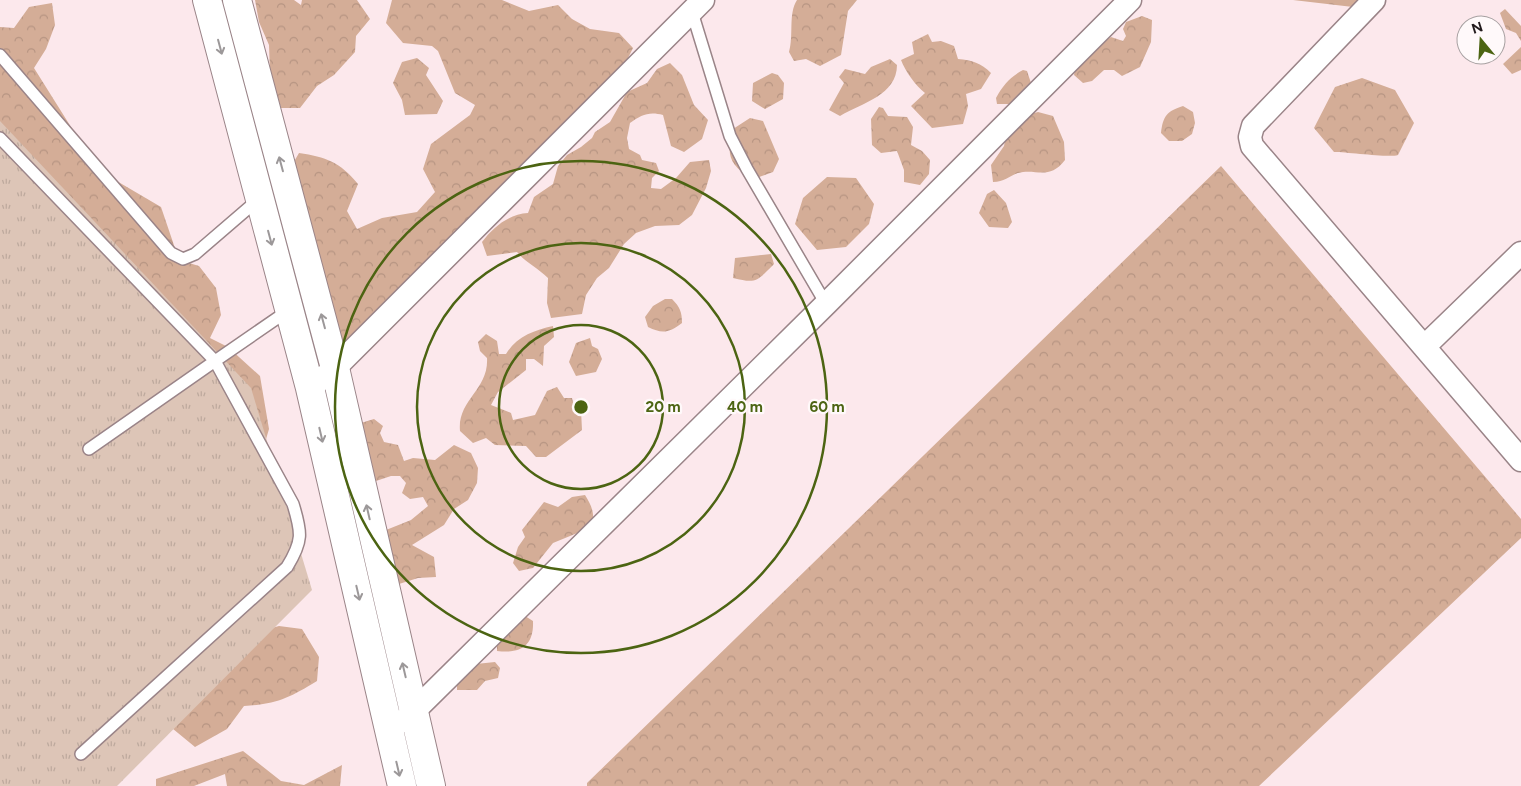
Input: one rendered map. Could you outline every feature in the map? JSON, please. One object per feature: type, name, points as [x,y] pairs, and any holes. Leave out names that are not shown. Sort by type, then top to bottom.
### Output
[{"type":"main road","points":[[207,0],[310,388],[402,786]]},
{"type":"main road","points":[[237,0],[335,368],[431,786]]},
{"type":"street","points":[[390,734],[826,304],[1130,0]]},
{"type":"street","points":[[1374,0],[1253,126],[1250,137],[1252,146],[1521,460]]},
{"type":"street","points":[[310,388],[335,368],[698,6]]},
{"type":"street","points":[[1425,346],[1521,253]]},
{"type":"lane","points":[[698,6],[730,136],[747,169],[826,304]]},
{"type":"lane","points":[[0,55],[172,253],[183,259],[195,254],[260,198]]},
{"type":"lane","points":[[0,138],[215,361],[292,504],[301,530],[299,548],[287,567],[81,754]]},
{"type":"lane","points":[[89,450],[289,310]]},
{"type":"green space","points":[[221,0],[225,0],[317,356],[316,356]]},
{"type":"green space","points":[[255,0],[294,0],[301,5],[302,0],[357,0],[370,19],[356,36],[355,52],[334,75],[317,86],[300,108],[281,108],[270,73],[269,45],[259,22]]},
{"type":"green space","points":[[392,0],[502,0],[529,11],[558,5],[572,19],[590,29],[619,33],[633,48],[621,72],[349,351],[326,335],[288,172],[299,153],[317,156],[345,170],[358,184],[347,211],[357,229],[382,218],[417,212],[435,192],[423,169],[431,144],[470,115],[475,105],[455,93],[438,51],[432,46],[403,43],[386,23]]},
{"type":"green space","points":[[797,0],[857,0],[848,11],[841,55],[820,66],[806,59],[794,61],[789,52],[792,18]]},
{"type":"green space","points":[[1293,0],[1374,0],[1353,7]]},
{"type":"green space","points":[[52,3],[55,25],[46,49],[34,68],[76,135],[115,180],[161,207],[179,260],[199,266],[216,288],[221,315],[210,338],[228,347],[260,376],[269,429],[259,463],[0,494],[0,27],[14,28],[29,7]]},
{"type":"green space","points":[[1505,9],[1521,26],[1521,41],[1516,33],[1506,29],[1506,15],[1501,15],[1500,13]]},
{"type":"green space","points":[[1142,16],[1152,20],[1151,42],[1140,67],[1122,76],[1114,70],[1104,70],[1092,81],[1083,83],[1074,75],[1076,63],[1111,37],[1123,41],[1126,36],[1123,29],[1126,22]]},
{"type":"green space","points":[[928,34],[932,42],[941,41],[954,46],[958,59],[976,63],[991,73],[981,89],[966,94],[968,106],[963,124],[932,128],[911,106],[925,93],[911,78],[901,60],[914,54],[912,42]]},
{"type":"green space","points":[[1521,47],[1521,70],[1512,74],[1504,65],[1506,65],[1506,61]]},
{"type":"green space","points":[[417,58],[429,68],[426,75],[443,101],[437,114],[405,115],[402,100],[393,83],[402,62]]},
{"type":"green space","points":[[890,59],[897,65],[891,84],[885,91],[840,116],[829,110],[844,83],[839,77],[845,69],[865,74],[871,67]]},
{"type":"green space","points":[[670,63],[682,75],[694,105],[708,120],[702,139],[684,152],[671,146],[663,115],[649,114],[630,123],[627,138],[629,149],[640,155],[642,160],[656,163],[659,171],[652,178],[651,188],[661,189],[676,178],[690,162],[709,160],[711,171],[706,188],[692,215],[679,225],[655,226],[636,233],[624,244],[609,268],[597,278],[586,295],[582,314],[551,318],[547,303],[548,278],[517,252],[487,256],[482,242],[502,222],[514,216],[528,213],[534,197],[553,184],[558,166],[567,155],[581,147],[592,138],[595,132],[610,122],[627,92],[647,83],[657,69]]},
{"type":"green space","points":[[1023,70],[1027,71],[1032,86],[1013,104],[997,104],[996,98],[1004,85]]},
{"type":"green space","points":[[772,73],[778,75],[784,83],[783,99],[765,109],[752,101],[753,83]]},
{"type":"green space","points":[[1362,78],[1395,90],[1414,123],[1398,155],[1386,156],[1334,152],[1314,128],[1335,87]]},
{"type":"green space","points":[[1183,106],[1193,112],[1195,123],[1192,134],[1182,141],[1169,141],[1161,133],[1163,122],[1170,112]]},
{"type":"green space","points":[[879,107],[883,108],[888,116],[907,117],[913,127],[911,145],[922,151],[930,160],[929,174],[920,185],[904,182],[904,170],[897,151],[881,153],[872,145],[871,119]]},
{"type":"green space","points":[[1038,112],[1053,116],[1064,142],[1065,160],[1048,172],[1018,173],[1003,180],[993,182],[991,165],[1004,146],[1007,131],[1020,117]]},
{"type":"green space","points":[[750,118],[763,121],[779,159],[773,172],[751,180],[734,163],[730,153],[733,129]]},
{"type":"green space","points":[[0,121],[251,388],[312,590],[117,786],[0,786]]},
{"type":"green space","points":[[1221,166],[1521,519],[1521,538],[1259,786],[587,786],[587,783]]},
{"type":"green space","points":[[827,177],[856,178],[874,204],[869,224],[846,247],[817,250],[795,224],[803,198]]},
{"type":"green space","points":[[994,190],[1006,203],[1012,222],[1008,228],[989,227],[979,213],[987,194]]},
{"type":"green space","points":[[771,254],[774,264],[756,280],[747,281],[733,278],[735,258]]},
{"type":"green space","points":[[665,299],[672,299],[677,305],[681,313],[682,323],[673,329],[657,331],[648,327],[645,317],[653,306]]},
{"type":"green space","points":[[553,326],[554,337],[544,346],[543,366],[534,359],[526,359],[526,370],[498,392],[491,405],[511,413],[513,420],[535,415],[547,391],[557,387],[564,398],[572,398],[574,406],[581,410],[582,430],[546,457],[536,457],[526,446],[495,445],[486,438],[473,443],[460,431],[460,420],[463,411],[479,387],[486,369],[487,358],[480,351],[478,342],[486,334],[497,341],[499,354],[506,354],[515,343],[526,335]]},
{"type":"green space","points":[[590,338],[592,346],[598,349],[602,359],[596,372],[576,376],[569,362],[576,343]]},
{"type":"green space","points":[[329,401],[393,680],[391,681],[327,402]]},
{"type":"green space","points":[[374,419],[383,426],[380,433],[384,442],[398,445],[404,461],[413,458],[435,460],[454,445],[471,453],[478,468],[477,483],[468,500],[454,509],[444,525],[412,545],[434,557],[436,577],[418,578],[399,584],[389,575],[386,530],[411,520],[428,506],[423,497],[410,499],[402,493],[406,483],[400,476],[391,476],[367,484],[361,423]]},
{"type":"green space","points":[[585,495],[592,510],[592,527],[553,543],[533,568],[519,571],[513,563],[518,547],[525,537],[522,530],[544,502],[558,507],[572,497]]},
{"type":"green space","points":[[525,616],[533,621],[533,630],[528,642],[513,651],[497,651],[497,639]]},
{"type":"green space","points":[[279,626],[302,629],[319,657],[317,681],[298,692],[274,702],[244,706],[227,729],[195,747],[167,724],[268,629]]},
{"type":"green space","points":[[495,662],[500,668],[498,678],[485,681],[477,690],[457,690],[457,677],[476,664]]},
{"type":"green space","points":[[243,751],[281,781],[304,785],[342,765],[340,786],[227,786],[225,774],[194,786],[156,786],[156,779]]}]
